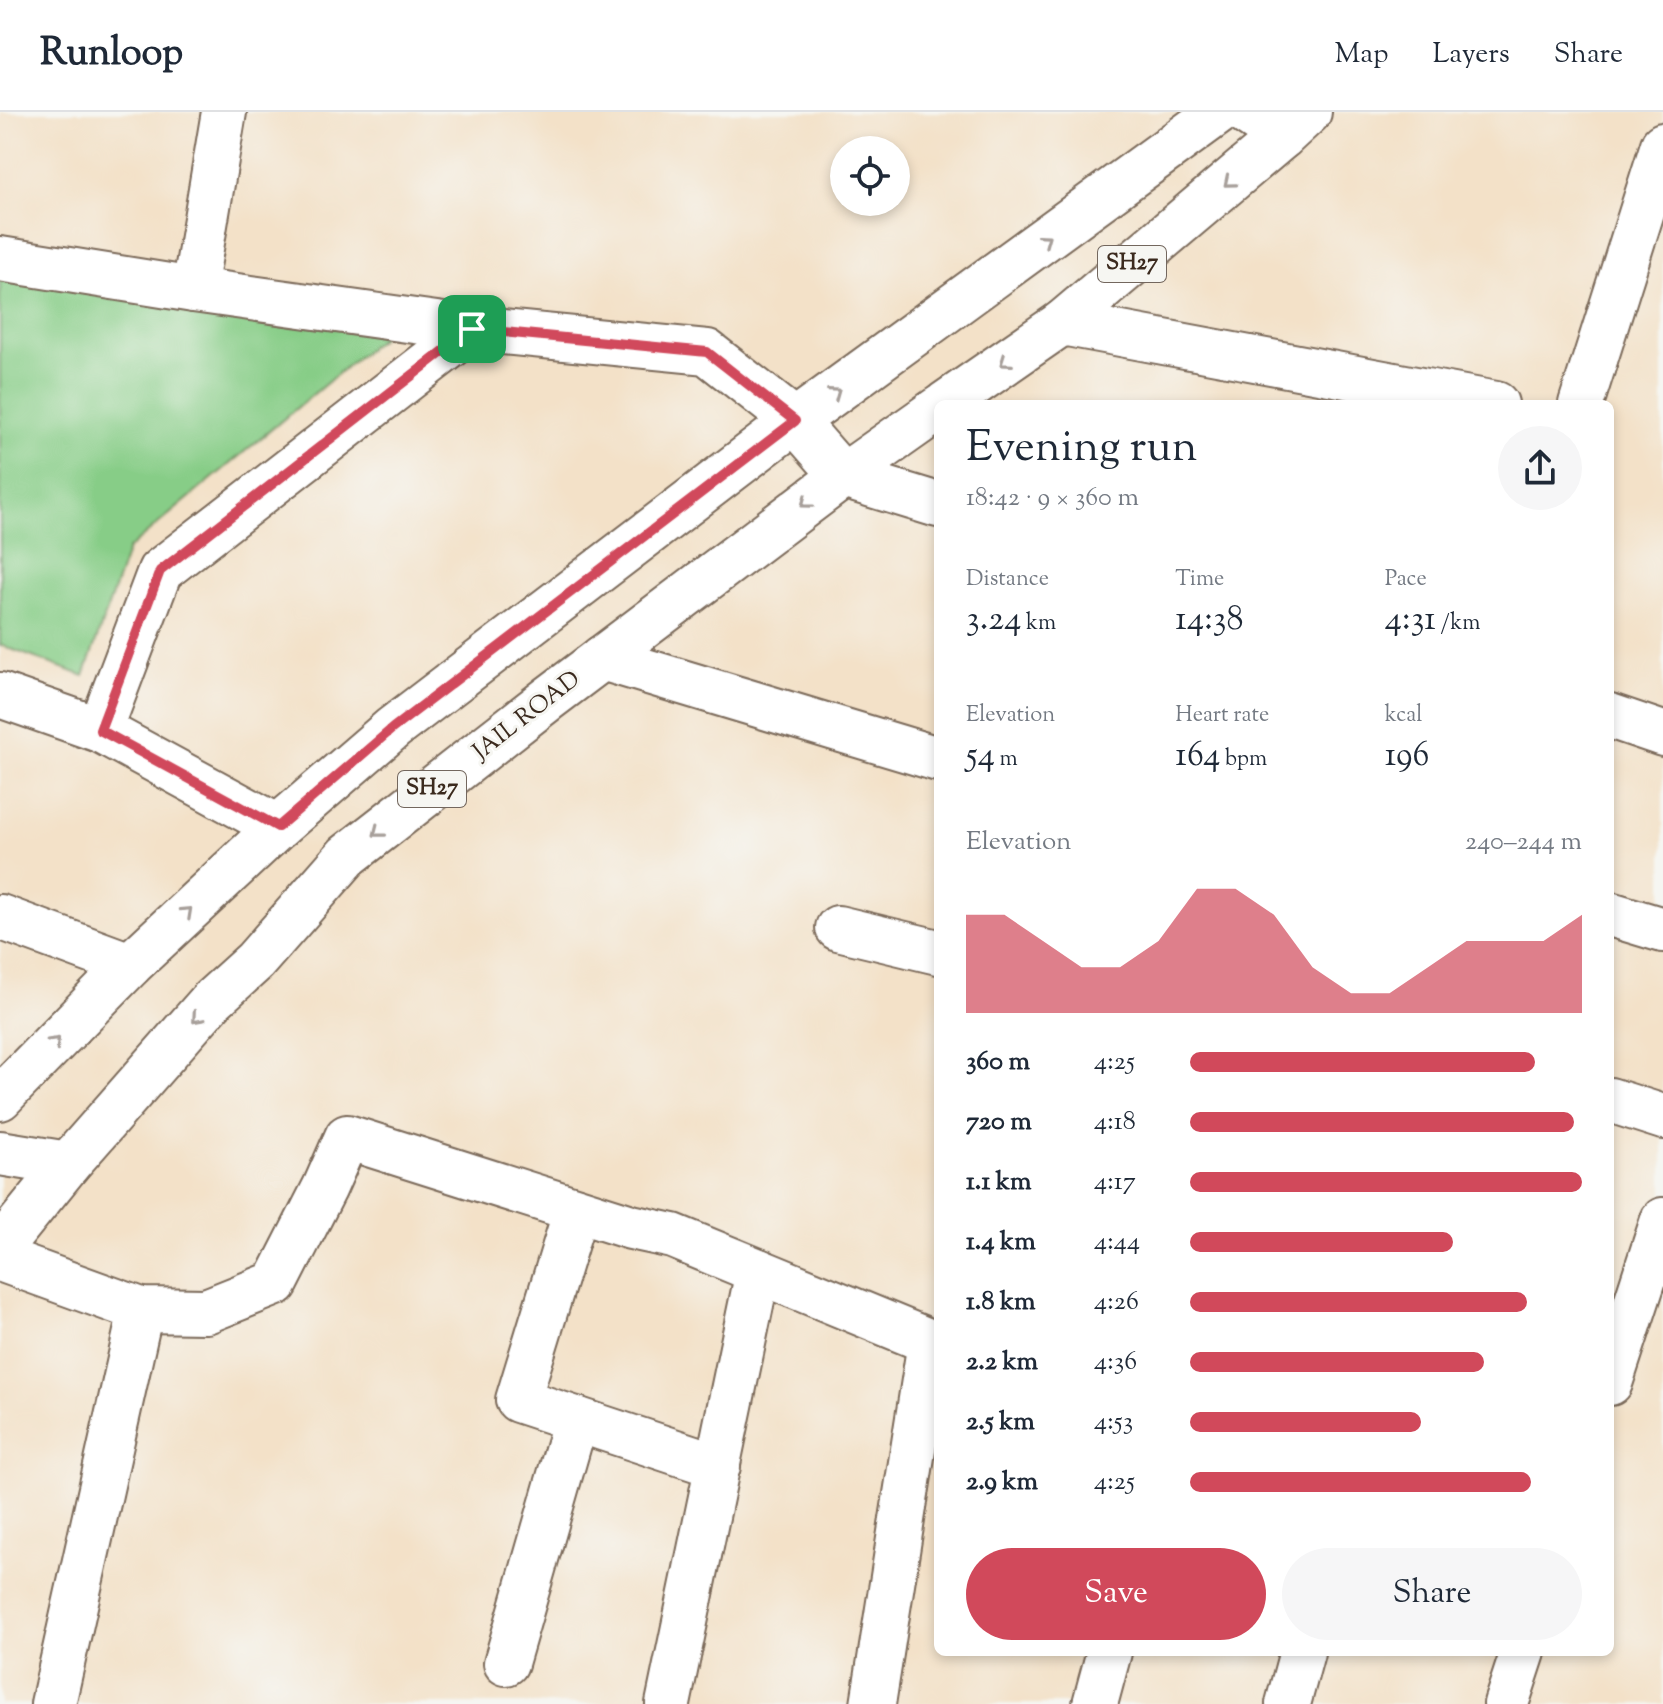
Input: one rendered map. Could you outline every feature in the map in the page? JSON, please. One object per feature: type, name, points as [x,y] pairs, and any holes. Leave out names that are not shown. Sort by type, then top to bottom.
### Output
[{"type":"street","points":[[194,290],[224,112]]},
{"type":"street","points":[[0,1098],[130,965],[278,827],[393,728],[795,421],[1219,112]]},
{"type":"street","points":[[1245,112],[1296,125]]},
{"type":"street","name":"SH27","points":[[951,400],[1062,323],[1296,125]]},
{"type":"street","points":[[1582,400],[1663,145]]},
{"type":"street","points":[[0,259],[472,329],[707,352],[795,421],[843,476],[934,504]]},
{"type":"street","points":[[1062,323],[1475,400]]},
{"type":"street","points":[[100,730],[160,571],[472,329]]},
{"type":"street","name":"JAIL ROAD","points":[[0,1248],[68,1164],[212,1000],[255,961],[347,856],[602,658],[843,476],[934,412]]},
{"type":"street","points":[[602,658],[934,758]]},
{"type":"street","points":[[0,695],[100,730],[278,827]]},
{"type":"street","points":[[1614,717],[1663,734]]},
{"type":"street","points":[[1614,915],[1663,930]]},
{"type":"street","points":[[0,917],[130,965]]},
{"type":"street","points":[[838,928],[934,951]]},
{"type":"street","points":[[1614,1101],[1663,1117]]},
{"type":"street","points":[[0,1259],[141,1310],[206,1311],[276,1283],[347,1137],[631,1227],[673,1236],[934,1344],[873,1704]]},
{"type":"street","points":[[0,1153],[68,1164]]},
{"type":"street","points":[[576,1210],[518,1400],[718,1466]]},
{"type":"street","points":[[1614,1371],[1663,1220]]},
{"type":"street","points":[[668,1704],[758,1271]]},
{"type":"street","points":[[53,1704],[141,1310]]},
{"type":"street","points":[[506,1663],[576,1419]]},
{"type":"street","points":[[1095,1704],[1108,1656]]},
{"type":"street","points":[[1288,1704],[1301,1656]]},
{"type":"street","points":[[1506,1704],[1522,1656]]},
{"type":"green space","points":[[0,278],[401,321],[128,549],[84,676],[0,645]]},
{"type":"route","points":[[472,329],[707,352],[795,421],[393,728],[278,827],[100,730],[160,571],[472,329]]}]
